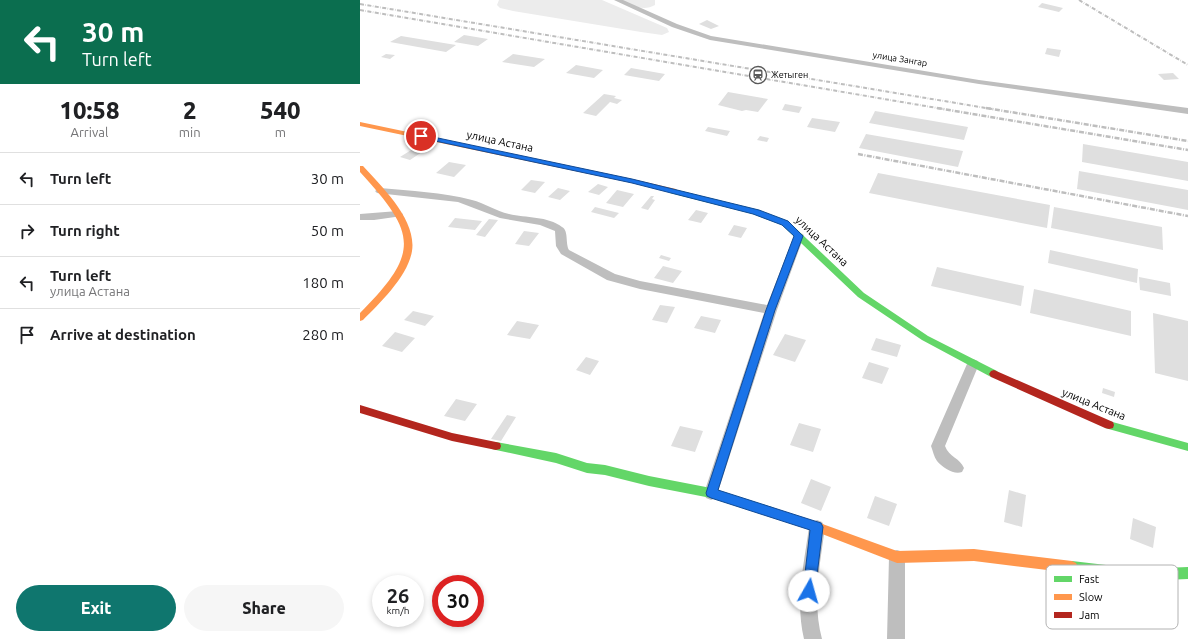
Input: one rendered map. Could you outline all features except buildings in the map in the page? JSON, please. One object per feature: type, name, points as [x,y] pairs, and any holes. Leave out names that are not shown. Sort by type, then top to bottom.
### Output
[{"type":"street","name":"улица Зангар","points":[[617,0],[670,22],[683,30],[710,38],[979,82],[1188,111]]},
{"type":"street","name":"улица Астана","points":[[360,124],[632,181],[756,212],[785,223],[861,295],[925,338],[973,364],[1108,425],[1188,446]]},
{"type":"street","points":[[360,168],[398,214],[406,231],[408,250],[398,272],[372,306],[360,318]]},
{"type":"street","points":[[380,191],[437,196],[470,202],[499,214],[546,224],[560,230],[561,246],[565,252],[611,277],[640,285],[771,310]]},
{"type":"street","points":[[360,217],[398,214]]},
{"type":"street","points":[[711,493],[771,310],[799,236]]},
{"type":"street","points":[[957,468],[942,457],[938,446],[973,364]]},
{"type":"street","points":[[360,409],[452,437],[556,458],[587,468],[604,470],[649,481],[711,493],[817,527],[898,557],[974,555],[1057,565]]},
{"type":"street","points":[[813,639],[809,627],[809,591],[817,527]]},
{"type":"street","points":[[896,639],[898,557]]},
{"type":"street","points":[[1178,573],[1188,573]]},
{"type":"shaded area","points":[[499,0],[602,0],[667,28],[669,32],[662,35],[513,11],[500,8],[497,5]]},
{"type":"shaded area","points":[[621,0],[655,0],[655,5],[642,8],[633,6]]},
{"type":"railway","points":[[1079,0],[1188,65]]},
{"type":"railway","points":[[360,4],[992,109]]},
{"type":"railway","points":[[360,10],[943,109]]},
{"type":"railway","points":[[937,108],[1188,150]]},
{"type":"railway","points":[[986,108],[1188,141]]},
{"type":"railway","points":[[858,154],[1188,216]]},
{"type":"traffic: fast","points":[[673,191],[756,212],[785,223],[861,295],[925,338],[994,374]]},
{"type":"traffic: fast","points":[[1109,425],[1188,447]]},
{"type":"traffic: fast","points":[[496,446],[556,458],[587,468],[605,470],[649,481],[711,493],[768,511]]},
{"type":"traffic: fast","points":[[1178,573],[1188,573]]},
{"type":"traffic: slow","points":[[360,124],[673,191]]},
{"type":"traffic: slow","points":[[360,168],[393,206],[405,228],[408,240],[408,251],[401,269],[374,304],[360,318]]},
{"type":"traffic: slow","points":[[768,511],[817,527],[897,557],[974,555],[1056,565]]},
{"type":"traffic: jam","points":[[994,374],[1109,425]]},
{"type":"traffic: jam","points":[[360,409],[452,437],[496,446]]},
{"type":"place","name":"Жетыген","points":[[758,75]]},
{"type":"route","points":[[421,136],[632,181],[756,212],[785,223],[799,236],[771,310],[711,493],[817,527],[809,591]]}]
